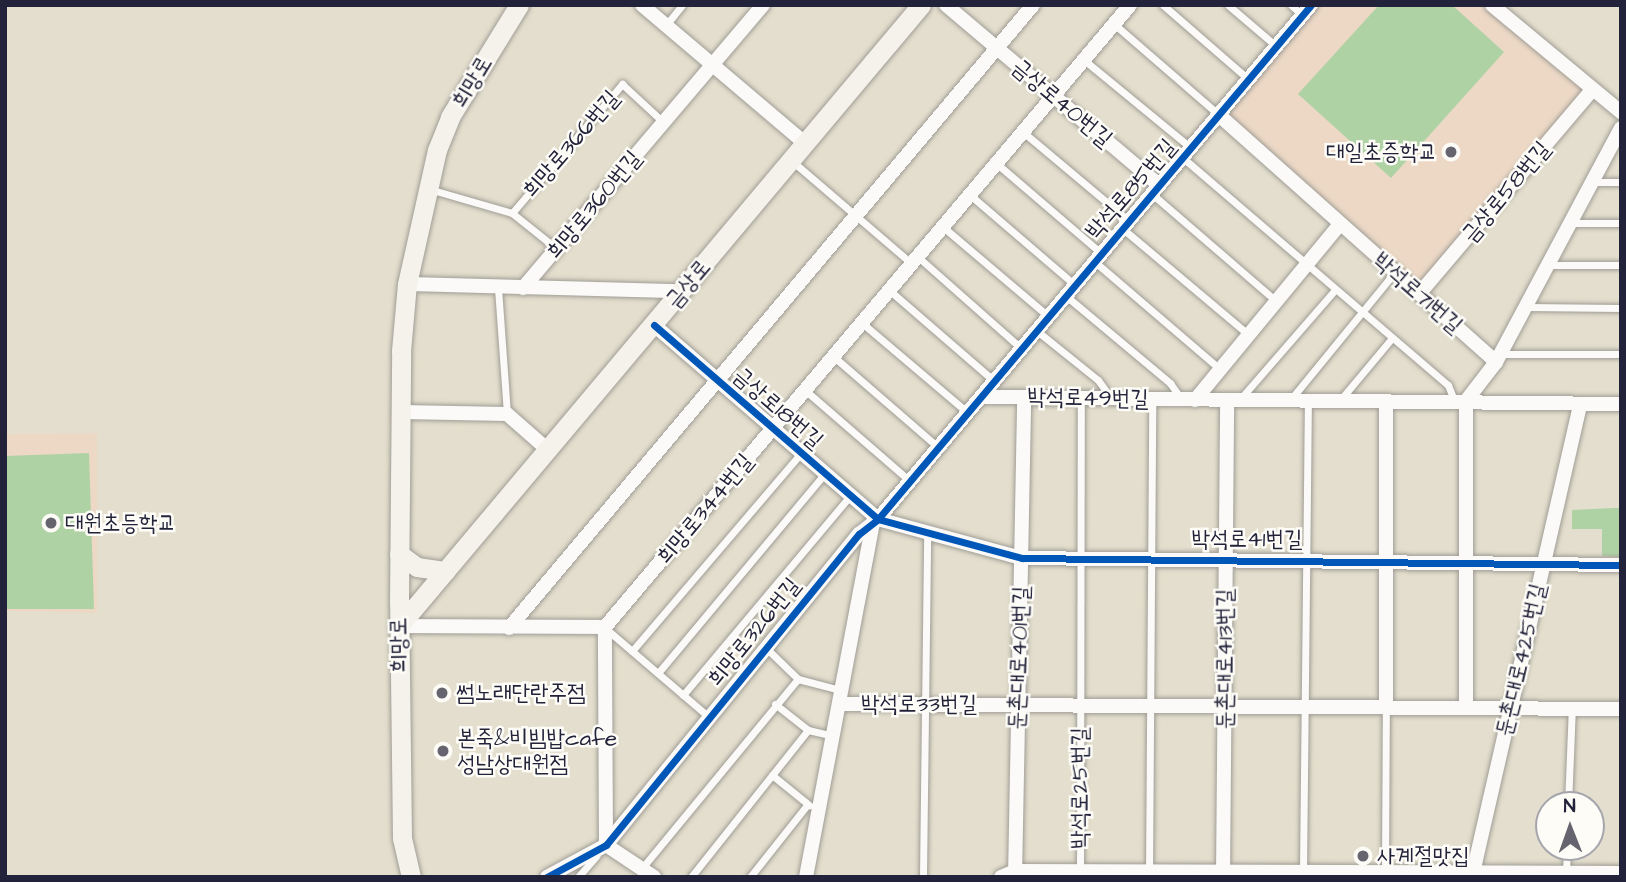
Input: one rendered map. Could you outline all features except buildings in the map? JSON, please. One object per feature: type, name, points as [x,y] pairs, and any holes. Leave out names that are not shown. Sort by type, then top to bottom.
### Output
[{"type":"main road","name":"희망로","points":[[411,877],[402,838],[399,626],[401,412],[407,285],[425,188],[450,117],[519,5]]},
{"type":"main road","name":"금상로","points":[[399,626],[921,5]]},
{"type":"main road","points":[[399,554],[416,567],[446,571]]},
{"type":"street","points":[[642,5],[806,144]]},
{"type":"street","name":"희망로360번길","points":[[523,288],[763,5]]},
{"type":"street","name":"금상로40번길","points":[[946,5],[1054,95],[1156,189]]},
{"type":"street","points":[[997,49],[1033,5]]},
{"type":"street","name":"희망로344번길","points":[[605,627],[1130,5]]},
{"type":"street","points":[[1492,5],[1508,11],[1592,90],[1621,112]]},
{"type":"street","name":"박석로85번길","points":[[981,397],[1307,10]]},
{"type":"street","name":"금상로40번길","points":[[857,216],[997,49]]},
{"type":"street","name":"금상로58번길","points":[[1419,293],[1592,90]]},
{"type":"street","points":[[1188,400],[1220,369],[1340,224],[1220,116]]},
{"type":"street","points":[[1466,706],[1466,560],[1461,402],[1498,358],[1619,133]]},
{"type":"street","name":"금상로18번길","points":[[509,628],[857,216]]},
{"type":"street","name":"박석로71번길","points":[[1340,224],[1498,358]]},
{"type":"street","name":"희망로360번길","points":[[407,285],[682,291]]},
{"type":"street","name":"금상로18번길","points":[[654,325],[851,495],[876,521]]},
{"type":"street","name":"박석로49번길","points":[[981,397],[1621,404]]},
{"type":"street","name":"희망로326번길","points":[[547,877],[606,845],[859,534],[876,521],[981,397]]},
{"type":"street","name":"둔촌대로401번길","points":[[1010,875],[1022,558],[1024,397]]},
{"type":"street","name":"둔촌대로413번길","points":[[1223,874],[1225,558],[1233,400]]},
{"type":"street","points":[[1386,401],[1386,706]]},
{"type":"street","name":"둔촌대로425번길","points":[[1472,874],[1580,404]]},
{"type":"street","points":[[401,412],[507,414],[548,450]]},
{"type":"street","points":[[806,877],[813,806],[834,736],[876,521]]},
{"type":"street","name":"박석로41번길","points":[[876,521],[1022,558],[1386,559],[1621,565]]},
{"type":"street","points":[[399,626],[605,627],[606,845],[647,873]]},
{"type":"street","name":"박석로33번길","points":[[840,697],[925,705],[1572,706],[1621,709]]},
{"type":"street","name":"박석로25번길","points":[[1010,875],[1621,873]]},
{"type":"lane","points":[[666,25],[682,5]]},
{"type":"lane","points":[[1163,5],[1248,79]]},
{"type":"lane","points":[[1228,5],[1276,46]]},
{"type":"lane","points":[[1291,5],[1307,10]]},
{"type":"lane","points":[[1114,24],[1220,116]]},
{"type":"lane","points":[[1084,60],[1187,153]]},
{"type":"lane","name":"희망로366번길","points":[[512,213],[621,85],[663,122]]},
{"type":"lane","points":[[1023,132],[1126,225]]},
{"type":"lane","name":"박석로85번길","points":[[1187,153],[1306,265]]},
{"type":"lane","points":[[791,161],[1022,349]]},
{"type":"lane","points":[[996,163],[1098,257]]},
{"type":"lane","points":[[1592,182],[1621,182]]},
{"type":"lane","name":"희망로366번길","points":[[425,188],[512,213],[557,249]]},
{"type":"lane","name":"박석로85번길","points":[[1156,189],[1277,301]]},
{"type":"lane","points":[[970,195],[1188,400]]},
{"type":"lane","points":[[1570,223],[1621,223]]},
{"type":"lane","name":"박석로85번길","points":[[1126,225],[1248,335]]},
{"type":"lane","points":[[943,226],[1048,316]]},
{"type":"lane","name":"박석로85번길","points":[[1098,257],[1220,369]]},
{"type":"lane","points":[[1306,265],[1448,385],[1461,402]]},
{"type":"lane","points":[[1547,265],[1621,265]]},
{"type":"lane","points":[[1289,400],[1395,272]]},
{"type":"lane","points":[[498,288],[507,414]]},
{"type":"lane","points":[[889,290],[994,381]]},
{"type":"lane","points":[[1233,400],[1335,290]]},
{"type":"lane","points":[[1525,307],[1621,308]]},
{"type":"lane","points":[[862,323],[967,412]]},
{"type":"lane","points":[[1037,331],[1098,380],[1111,398]]},
{"type":"lane","points":[[1340,401],[1392,338]]},
{"type":"lane","points":[[1498,358],[1621,354]]},
{"type":"lane","points":[[833,356],[938,447]]},
{"type":"lane","points":[[806,391],[910,481]]},
{"type":"lane","points":[[1081,398],[1081,705]]},
{"type":"lane","points":[[1149,874],[1152,399]]},
{"type":"lane","name":"박석로41번길","points":[[1307,559],[1308,401]]},
{"type":"lane","name":"금상로18번길","points":[[632,651],[801,453]]},
{"type":"lane","name":"금상로18번길","points":[[658,673],[825,473]]},
{"type":"lane","points":[[683,695],[851,495]]},
{"type":"lane","points":[[923,877],[927,532]]},
{"type":"lane","points":[[1307,559],[1308,873]]},
{"type":"lane","points":[[605,627],[709,717]]},
{"type":"lane","points":[[766,648],[798,679],[840,697]]},
{"type":"lane","points":[[647,873],[775,704],[798,679]]},
{"type":"lane","points":[[775,704],[808,730],[834,736]]},
{"type":"lane","name":"박석로25번길","points":[[1080,874],[1081,705]]},
{"type":"lane","points":[[1385,874],[1386,706]]},
{"type":"lane","points":[[1569,791],[1572,706]]},
{"type":"lane","points":[[691,877],[808,730]]},
{"type":"lane","points":[[750,877],[813,806],[772,775]]},
{"type":"lane","points":[[579,877],[606,845]]},
{"type":"shaded area","points":[[1317,5],[1489,5],[1592,90],[1419,291],[1224,114]]},
{"type":"shaded area","name":"대원초등학교","points":[[97,433],[97,613],[5,611],[5,434]]},
{"type":"green space","points":[[1379,5],[1452,5],[1504,52],[1391,178],[1298,94]]},
{"type":"green space","name":"대원초등학교","points":[[89,453],[94,609],[5,609],[5,456]]},
{"type":"green space","points":[[1621,508],[1621,557],[1602,556],[1602,529],[1572,529],[1572,510]]},
{"type":"cycle path","points":[[547,877],[606,845],[859,534],[878,519],[1311,5]]},
{"type":"cycle path","points":[[654,325],[878,519],[1022,558],[1621,565]]},
{"type":"place","name":"대일초증학교","points":[[1451,152]]},
{"type":"place","name":"대원초등학교","points":[[51,523]]},
{"type":"place","name":"썸노래단란주점","points":[[442,693]]},
{"type":"place","name":"본죽&비빔밥cafe 성남상대원점","points":[[443,751]]},
{"type":"place","name":"사계절맛집","points":[[1363,856]]}]
